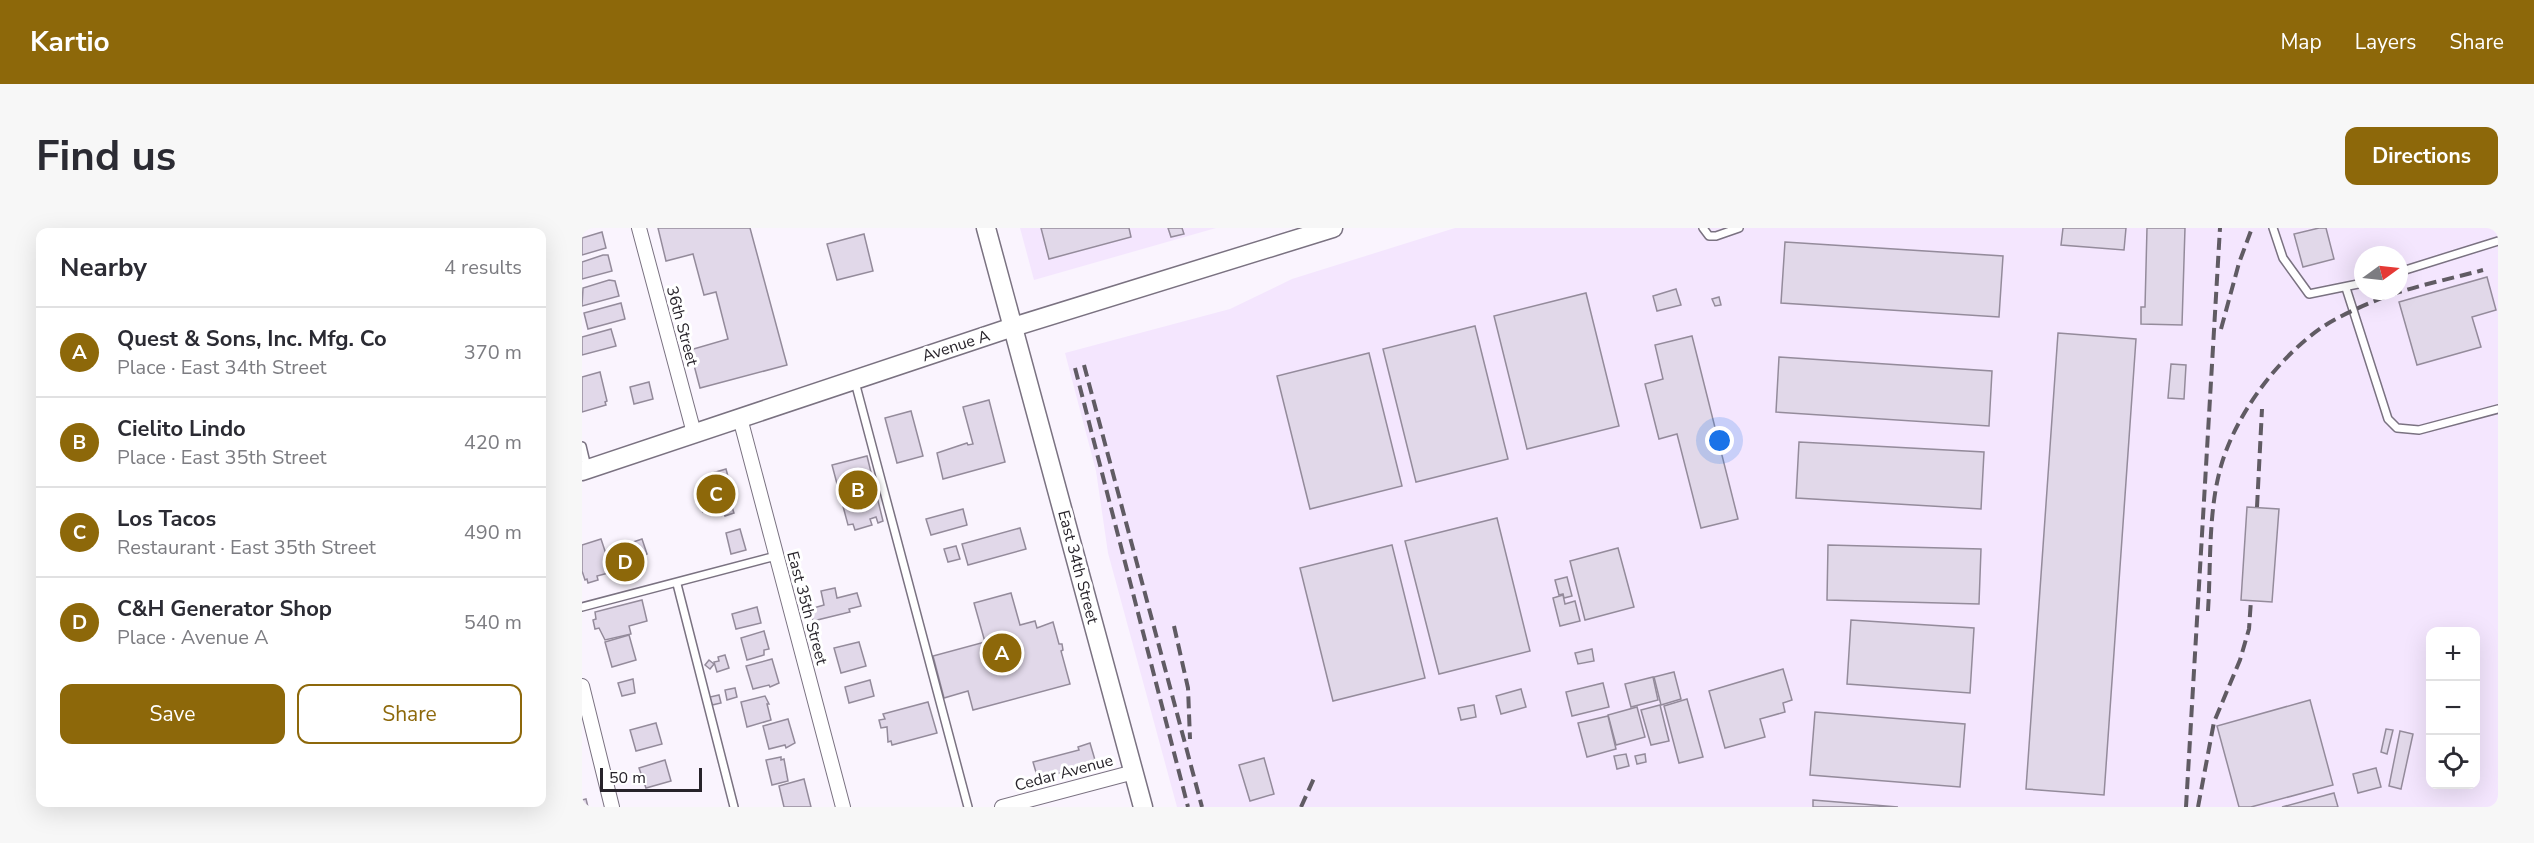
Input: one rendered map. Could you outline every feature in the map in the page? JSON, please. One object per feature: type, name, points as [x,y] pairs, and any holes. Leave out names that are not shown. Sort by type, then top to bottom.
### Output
[{"type":"main road","name":"East 34th Street","points":[[986,228],[1143,807]]},
{"type":"main road","name":"Avenue A","points":[[585,470],[1013,327],[1333,228]]},
{"type":"street","name":"36th Street","points":[[639,228],[694,433]]},
{"type":"street","name":"East 35th Street","points":[[740,418],[843,807]]},
{"type":"street","points":[[582,686],[612,807]]},
{"type":"street","name":"Cedar Avenue","points":[[1002,807],[1134,772]]},
{"type":"lane","points":[[1703,228],[1709,236],[1716,236],[1739,228]]},
{"type":"lane","points":[[2273,228],[2283,258],[2309,294],[2354,286]]},
{"type":"lane","points":[[2408,269],[2498,241]]},
{"type":"lane","points":[[2346,288],[2388,419],[2397,428],[2419,430],[2498,409]]},
{"type":"lane","points":[[854,380],[968,807]]},
{"type":"lane","points":[[582,446],[585,470]]},
{"type":"lane","points":[[582,607],[677,584],[776,556]]},
{"type":"lane","points":[[677,584],[734,807]]},
{"type":"shaded area","points":[[1020,228],[1216,228],[1034,280]]},
{"type":"shaded area","points":[[1455,228],[2498,228],[2498,807],[1177,807],[1108,553],[1096,471],[1065,353],[1230,309],[1292,279]]},
{"type":"building","points":[[658,228],[750,228],[787,365],[700,388],[690,350],[728,339],[716,292],[704,295],[693,254],[666,261]]},
{"type":"building","points":[[1041,228],[1129,228],[1131,237],[1049,259]]},
{"type":"building","points":[[1168,228],[1182,228],[1184,234],[1171,237]]},
{"type":"building","points":[[2063,228],[2126,228],[2124,250],[2061,245]]},
{"type":"building","points":[[2147,228],[2185,228],[2182,325],[2141,324],[2141,307],[2145,307]]},
{"type":"building","points":[[2326,228],[2334,259],[2303,267],[2294,234]]},
{"type":"building","points":[[602,232],[606,248],[582,255],[582,238]]},
{"type":"building","points":[[864,234],[873,271],[837,280],[827,244]]},
{"type":"building","points":[[1785,242],[2003,256],[1999,317],[1781,303]]},
{"type":"building","points":[[608,255],[612,271],[582,279],[582,262]]},
{"type":"building","points":[[2487,277],[2496,310],[2472,317],[2481,347],[2417,365],[2399,302]]},
{"type":"building","points":[[609,280],[615,281],[619,296],[582,306],[583,288]]},
{"type":"building","points":[[1676,289],[1681,305],[1657,311],[1653,296]]},
{"type":"building","points":[[1586,293],[1619,426],[1527,449],[1494,316]]},
{"type":"building","points":[[1719,297],[1721,305],[1715,306],[1712,299]]},
{"type":"building","points":[[621,303],[625,319],[588,329],[584,313]]},
{"type":"building","points":[[1475,326],[1508,459],[1416,482],[1383,349]]},
{"type":"building","points":[[611,329],[616,346],[582,355],[582,337]]},
{"type":"building","points":[[2058,333],[2136,339],[2104,795],[2026,789]]},
{"type":"building","points":[[1692,336],[1738,519],[1701,528],[1677,434],[1659,439],[1645,384],[1663,379],[1655,345]]},
{"type":"building","points":[[1369,353],[1402,486],[1310,509],[1277,376]]},
{"type":"building","points":[[1779,357],[1992,371],[1989,426],[1776,412]]},
{"type":"building","points":[[2171,364],[2186,365],[2184,399],[2168,398]]},
{"type":"building","points":[[600,372],[606,405],[582,412],[582,377]]},
{"type":"building","points":[[649,382],[653,399],[634,404],[630,387]]},
{"type":"building","points":[[989,400],[1005,462],[943,479],[937,453],[967,443],[968,445],[973,444],[963,407]]},
{"type":"building","points":[[911,411],[923,456],[897,463],[885,418]]},
{"type":"building","points":[[1799,442],[1984,452],[1981,509],[1796,498]]},
{"type":"building","points":[[867,456],[883,521],[878,523],[876,517],[870,519],[872,525],[855,530],[853,524],[848,525],[832,465]]},
{"type":"building","points":[[726,469],[735,503],[731,504],[734,513],[725,516],[722,507],[703,512],[696,486],[712,481],[709,474]]},
{"type":"building","points":[[2247,507],[2279,509],[2272,602],[2241,600]]},
{"type":"building","points":[[963,509],[967,525],[931,535],[926,519]]},
{"type":"building","points":[[1497,518],[1530,651],[1439,674],[1405,541]]},
{"type":"building","points":[[1020,528],[1026,549],[968,565],[962,544]]},
{"type":"building","points":[[740,529],[746,550],[731,554],[726,533]]},
{"type":"building","points":[[601,539],[612,572],[597,576],[598,580],[588,583],[582,571],[582,545]]},
{"type":"building","points":[[642,539],[647,554],[638,557],[643,571],[618,580],[607,551]]},
{"type":"building","points":[[1392,545],[1425,678],[1333,701],[1300,568]]},
{"type":"building","points":[[1828,545],[1981,549],[1979,604],[1827,600]]},
{"type":"building","points":[[956,546],[960,559],[948,562],[944,549]]},
{"type":"building","points":[[1618,548],[1634,607],[1585,620],[1570,561]]},
{"type":"building","points":[[1567,577],[1572,596],[1564,598],[1563,594],[1559,595],[1555,580]]},
{"type":"building","points":[[835,588],[837,598],[857,593],[861,606],[849,609],[850,612],[813,621],[810,609],[824,605],[821,591]]},
{"type":"building","points":[[1011,593],[1020,625],[1035,621],[1037,628],[1053,622],[1059,644],[1062,644],[1063,650],[1061,651],[1070,684],[973,710],[968,691],[944,698],[933,656],[985,642],[974,603]]},
{"type":"building","points":[[1563,595],[1565,604],[1575,601],[1580,621],[1560,626],[1553,598]]},
{"type":"building","points":[[642,600],[647,621],[629,626],[631,634],[605,640],[599,628],[595,629],[593,620],[596,619],[595,612]]},
{"type":"building","points":[[757,607],[761,623],[736,629],[732,614]]},
{"type":"building","points":[[1851,620],[1974,628],[1970,693],[1847,684]]},
{"type":"building","points":[[764,631],[769,649],[764,650],[764,655],[747,660],[741,638]]},
{"type":"building","points":[[629,635],[636,660],[612,667],[605,642]]},
{"type":"building","points":[[859,642],[866,666],[841,673],[834,648]]},
{"type":"building","points":[[1592,649],[1594,661],[1578,664],[1575,653]]},
{"type":"building","points":[[725,655],[729,668],[717,672],[714,662],[719,661],[718,657]]},
{"type":"building","points":[[772,659],[779,683],[770,687],[769,685],[753,689],[746,666]]},
{"type":"building","points":[[709,660],[714,664],[710,669],[705,665]]},
{"type":"building","points":[[1783,669],[1792,700],[1783,703],[1785,712],[1760,719],[1765,737],[1725,748],[1709,691]]},
{"type":"building","points":[[1674,672],[1681,699],[1661,705],[1654,677]]},
{"type":"building","points":[[1653,677],[1658,700],[1631,707],[1625,684]]},
{"type":"building","points":[[633,679],[635,693],[622,696],[618,683]]},
{"type":"building","points":[[870,680],[874,696],[849,703],[845,687]]},
{"type":"building","points":[[1603,683],[1609,707],[1572,716],[1566,692]]},
{"type":"building","points":[[735,688],[737,697],[727,700],[725,690]]},
{"type":"building","points":[[1521,689],[1526,707],[1501,714],[1496,696]]},
{"type":"building","points":[[719,695],[721,703],[712,705],[710,697]]},
{"type":"building","points":[[765,696],[769,704],[767,704],[771,720],[747,727],[741,702]]},
{"type":"building","points":[[1687,699],[1703,757],[1679,763],[1664,706]]},
{"type":"building","points":[[2310,700],[2333,785],[2251,807],[2239,807],[2217,726]]},
{"type":"building","points":[[928,702],[937,733],[892,745],[891,741],[888,742],[887,727],[881,728],[879,720],[885,719],[883,714]]},
{"type":"building","points":[[1474,705],[1476,717],[1461,720],[1458,708]]},
{"type":"building","points":[[1660,705],[1669,741],[1651,745],[1641,710]]},
{"type":"building","points":[[1637,707],[1645,737],[1616,745],[1608,715]]},
{"type":"building","points":[[1815,712],[1965,724],[1960,787],[1810,775]]},
{"type":"building","points":[[1608,716],[1616,749],[1587,757],[1578,723]]},
{"type":"building","points":[[788,719],[795,743],[786,748],[785,745],[769,749],[763,726]]},
{"type":"building","points":[[656,723],[662,744],[636,751],[630,730]]},
{"type":"building","points":[[2386,729],[2393,730],[2387,754],[2381,752]]},
{"type":"building","points":[[2400,731],[2413,734],[2401,789],[2389,786]]},
{"type":"building","points":[[1090,743],[1095,760],[1084,763],[1085,766],[1038,779],[1033,762],[1079,750],[1078,747]]},
{"type":"building","points":[[1626,754],[1629,766],[1617,769],[1614,756]]},
{"type":"building","points":[[1645,754],[1646,762],[1637,764],[1635,756]]},
{"type":"building","points":[[781,757],[781,760],[784,759],[788,781],[772,785],[766,760]]},
{"type":"building","points":[[1264,758],[1274,794],[1250,801],[1239,765]]},
{"type":"building","points":[[665,760],[671,781],[646,788],[639,768]]},
{"type":"building","points":[[2376,768],[2381,787],[2358,793],[2353,774]]},
{"type":"building","points":[[804,779],[811,807],[784,807],[779,786]]},
{"type":"building","points":[[2334,793],[2338,807],[2282,807]]},
{"type":"building","points":[[586,799],[588,807],[582,807],[582,800]]},
{"type":"building","points":[[1813,800],[1898,807],[1813,807]]},
{"type":"railway","points":[[2186,807],[2220,228]]},
{"type":"railway","points":[[2221,329],[2239,263],[2252,228]]},
{"type":"railway","points":[[2208,611],[2212,519],[2217,483],[2228,446],[2260,389],[2289,355],[2335,319],[2394,294],[2483,270]]},
{"type":"railway","points":[[1084,365],[1202,807]]},
{"type":"railway","points":[[1075,368],[1188,807]]},
{"type":"railway","points":[[2257,507],[2262,409]]},
{"type":"railway","points":[[2198,807],[2214,722],[2240,660],[2249,629],[2251,600]]},
{"type":"railway","points":[[1174,626],[1188,688],[1190,739]]},
{"type":"railway","points":[[1301,807],[1315,776]]},
{"type":"place","name":"Cielito Lindo","points":[[858,490]]},
{"type":"place","name":"Los Tacos","points":[[716,494]]},
{"type":"place","name":"C&H Generator Shop","points":[[625,562]]},
{"type":"place","name":"Quest & Sons, Inc. Mfg. Co","points":[[1002,653]]}]
